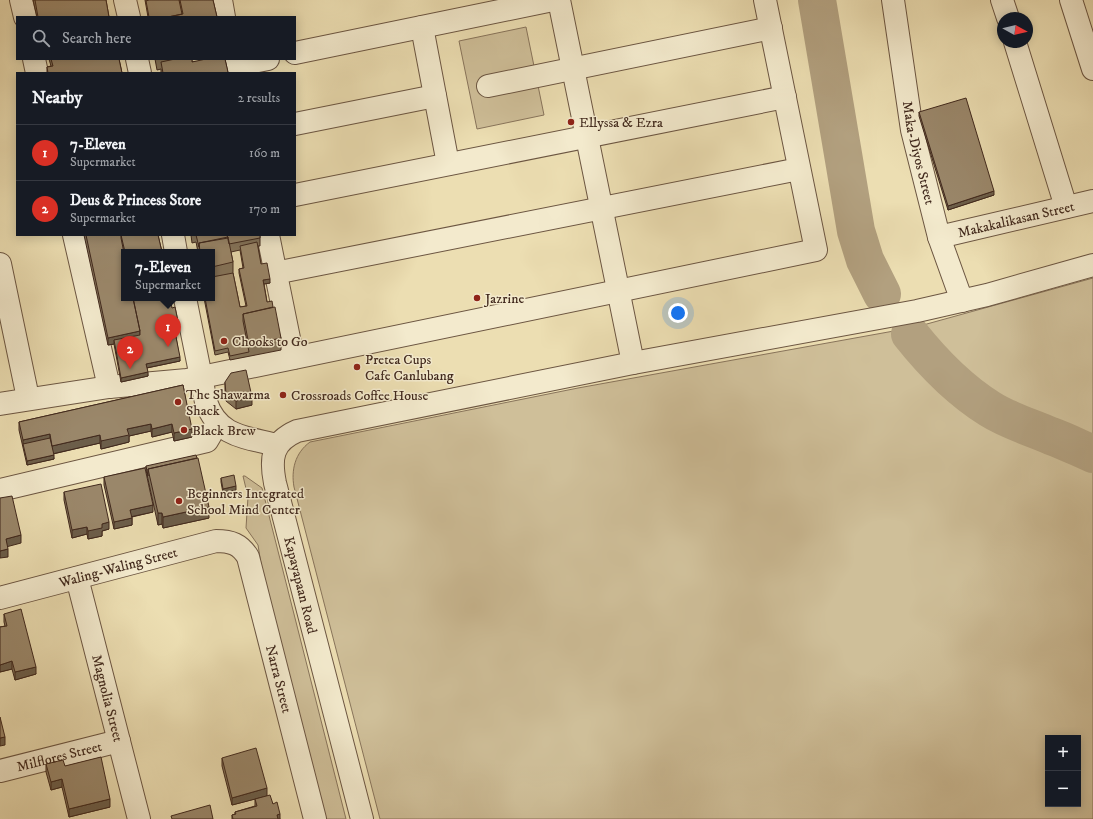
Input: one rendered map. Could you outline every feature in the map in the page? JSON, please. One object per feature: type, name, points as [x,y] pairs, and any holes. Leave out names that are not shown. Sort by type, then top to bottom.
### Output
[{"type":"street","points":[[21,0],[25,16]]},
{"type":"street","points":[[125,0],[128,16]]},
{"type":"street","points":[[221,0],[224,16]]},
{"type":"street","points":[[296,53],[553,0]]},
{"type":"street","points":[[558,0],[633,363]]},
{"type":"street","points":[[0,404],[28,398],[109,387],[187,380],[816,250],[765,0]]},
{"type":"street","name":"Maka-Diyos Street","points":[[893,0],[912,130],[939,237],[962,301]]},
{"type":"street","points":[[1002,0],[1006,12]]},
{"type":"street","points":[[1071,0],[1093,69]]},
{"type":"street","points":[[422,27],[448,164]]},
{"type":"street","points":[[488,86],[771,28]]},
{"type":"street","points":[[1017,48],[1066,207]]},
{"type":"street","points":[[34,60],[37,72]]},
{"type":"street","points":[[137,60],[140,72]]},
{"type":"street","points":[[234,66],[263,60]]},
{"type":"street","points":[[296,124],[435,96]]},
{"type":"street","points":[[296,195],[785,97]]},
{"type":"street","points":[[276,273],[799,169]]},
{"type":"street","name":"Makakalikasan Street","points":[[939,237],[1093,200]]},
{"type":"street","points":[[74,236],[109,387]]},
{"type":"street","points":[[173,236],[175,249]]},
{"type":"street","points":[[268,236],[292,358]]},
{"type":"street","points":[[0,264],[7,333],[28,398]]},
{"type":"street","points":[[186,301],[209,410],[218,424],[230,432],[277,445],[288,434],[297,431],[633,363],[918,311],[962,301],[1093,265]]},
{"type":"street","points":[[0,490],[207,441],[218,424]]},
{"type":"street","name":"Kapayapaan Road","points":[[277,445],[273,471],[275,483],[362,819]]},
{"type":"street","name":"Waling-Waling Street","points":[[0,598],[216,541],[227,541],[236,544]]},
{"type":"street","name":"Narra Street","points":[[236,544],[243,549],[248,557],[315,819]]},
{"type":"street","name":"Magnolia Street","points":[[77,578],[139,819]]},
{"type":"street","name":"Milflores Street","points":[[0,771],[119,742]]},
{"type":"shaded area","points":[[526,27],[544,115],[477,129],[459,41]]},
{"type":"shaded area","points":[[1093,278],[1093,819],[380,819],[294,487],[293,474],[295,462],[301,451],[310,442],[578,388],[916,327]]},
{"type":"shaded area","points":[[243,476],[262,488],[346,819],[326,819],[262,570],[258,545],[246,528],[248,497]]},
{"type":"building","points":[[35,0],[106,0],[109,16],[38,16]]},
{"type":"building","points":[[179,0],[182,14],[173,16],[149,16],[146,1]]},
{"type":"building","points":[[180,0],[213,0],[217,16],[173,16],[183,14]]},
{"type":"building","points":[[51,60],[119,60],[122,72],[48,72],[47,67],[53,66]]},
{"type":"building","points":[[170,60],[192,60],[192,62],[201,60],[225,60],[228,72],[163,72],[161,62]]},
{"type":"building","points":[[966,98],[994,191],[948,206],[919,112]]},
{"type":"building","points":[[86,236],[121,236],[123,249],[121,249],[121,301],[134,301],[140,331],[108,338]]},
{"type":"building","points":[[121,236],[158,236],[161,249],[124,249]]},
{"type":"building","points":[[196,236],[227,236],[228,238],[199,243],[199,247]]},
{"type":"building","points":[[227,236],[260,236],[260,238],[229,244]]},
{"type":"building","points":[[228,237],[233,262],[215,266],[215,249],[200,249],[199,243]]},
{"type":"building","points":[[257,242],[261,264],[267,263],[270,279],[263,280],[267,302],[272,301],[273,307],[243,314],[249,352],[230,356],[228,348],[215,351],[206,301],[215,301],[215,276],[233,273],[240,307],[247,306],[239,269],[244,268],[240,246]]},
{"type":"building","points":[[134,301],[171,301],[172,308],[175,307],[179,326],[174,327],[180,357],[146,364],[148,372],[121,378],[114,340],[140,335]]},
{"type":"building","points":[[275,307],[281,338],[249,345],[243,314]]},
{"type":"building","points":[[246,370],[252,397],[236,401],[226,394],[225,382],[231,373]]},
{"type":"building","points":[[183,385],[192,429],[174,433],[172,424],[152,429],[151,424],[127,429],[129,435],[101,441],[100,435],[52,446],[50,434],[23,440],[19,422]]},
{"type":"building","points":[[50,438],[54,455],[27,461],[23,444]]},
{"type":"building","points":[[196,455],[197,458],[148,469],[148,476],[146,466]]},
{"type":"building","name":"Beginners Integrated School Mind Center","points":[[198,458],[209,507],[163,517],[162,513],[158,513],[148,469]]},
{"type":"building","points":[[145,468],[153,505],[130,510],[132,518],[114,522],[104,477]]},
{"type":"building","points":[[234,475],[236,486],[223,489],[221,478]]},
{"type":"building","points":[[101,484],[109,522],[102,524],[102,528],[88,531],[87,527],[72,530],[64,492]]},
{"type":"building","points":[[12,496],[21,535],[6,539],[8,549],[0,551],[0,498]]},
{"type":"building","points":[[21,609],[36,667],[15,672],[12,661],[0,665],[0,627],[7,626],[4,614]]},
{"type":"building","points":[[0,717],[5,737],[0,738]]},
{"type":"building","points":[[256,748],[267,788],[232,798],[222,758]]},
{"type":"building","points":[[101,757],[110,799],[69,809],[62,779],[51,782],[46,764],[63,760],[65,766]]},
{"type":"building","points":[[270,795],[273,804],[277,802],[280,814],[277,815],[278,819],[233,819],[232,815],[236,814],[235,812],[257,806],[255,799]]},
{"type":"building","points":[[210,805],[213,819],[172,819],[171,816]]},
{"type":"waterway","points":[[817,0],[856,231],[865,260],[882,294]]},
{"type":"waterway","points":[[910,334],[947,375],[967,393],[990,409],[1012,420],[1093,454]]},
{"type":"place","name":"Ellyssa & Ezra","points":[[571,122]]},
{"type":"place","name":"Jazrine","points":[[477,298]]},
{"type":"place","name":"Chooks to Go","points":[[224,341]]},
{"type":"place","name":"7-Eleven","points":[[168,347]]},
{"type":"place","name":"Pretea Cups Cafe Canlubang","points":[[357,367]]},
{"type":"place","name":"Deus & Princess Store","points":[[130,369]]},
{"type":"place","name":"Crossroads Coffee House","points":[[283,395]]},
{"type":"place","name":"The Shawarma Shack","points":[[178,402]]},
{"type":"place","name":"Black Brew","points":[[184,430]]},
{"type":"place","name":"Beginners Integrated School Mind Center","points":[[179,501]]}]
